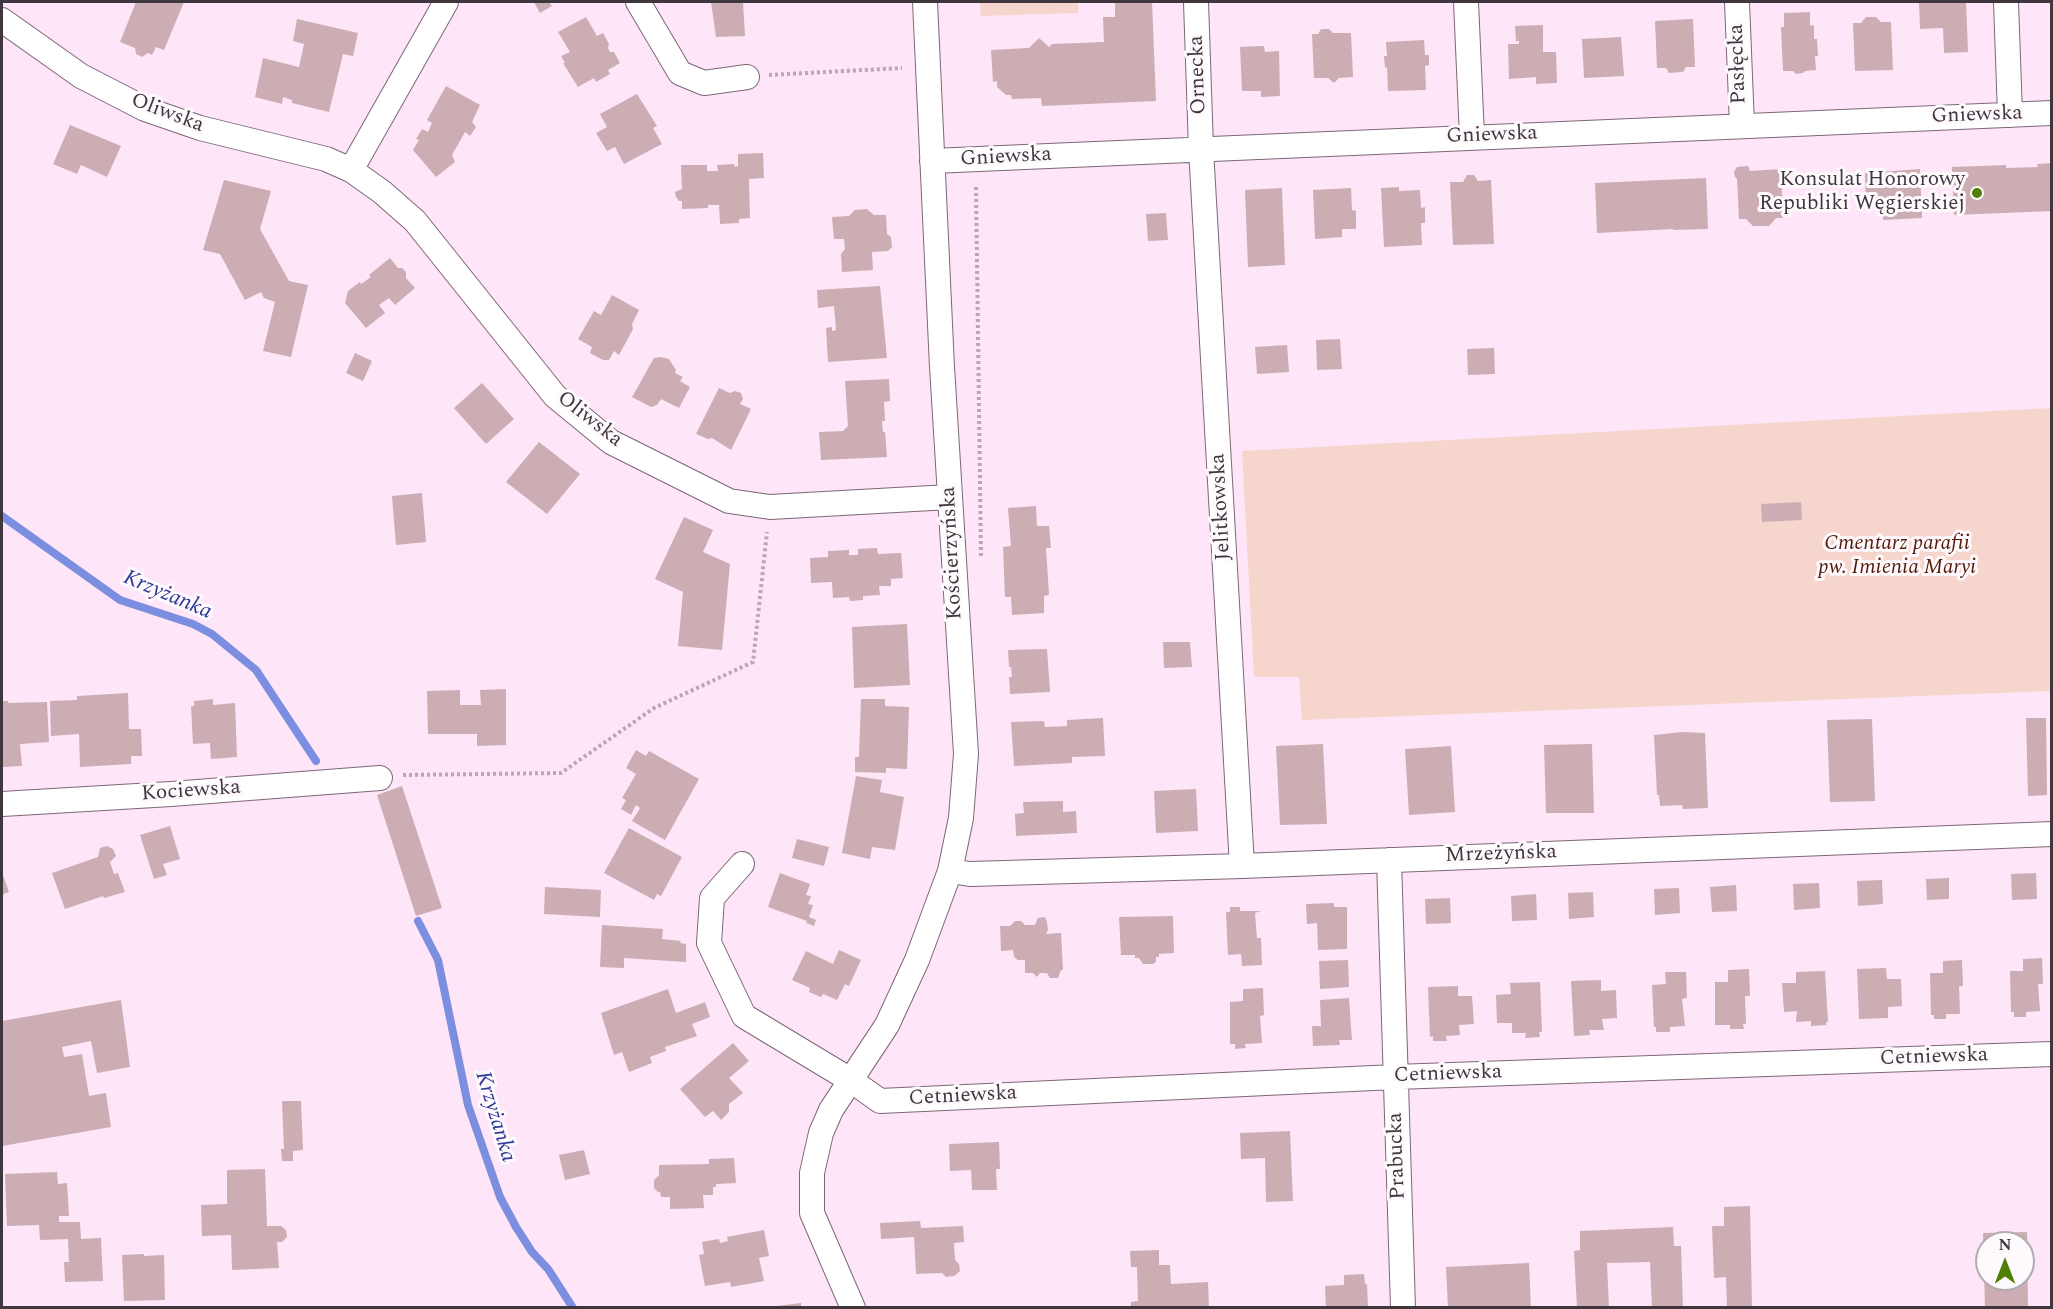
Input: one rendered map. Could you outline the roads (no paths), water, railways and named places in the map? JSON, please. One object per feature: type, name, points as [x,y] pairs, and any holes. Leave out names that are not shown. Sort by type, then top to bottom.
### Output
[{"type":"street","points":[[351,170],[446,2]]},
{"type":"street","points":[[638,2],[681,73],[704,83],[747,77]]},
{"type":"street","name":"Kościerzyńska","points":[[853,1308],[812,1213],[812,1173],[821,1133],[831,1110],[887,1025],[917,960],[950,871],[961,818],[966,754],[924,2]]},
{"type":"street","name":"Ornecka","points":[[1196,2],[1202,149]]},
{"type":"street","points":[[1466,2],[1472,137]]},
{"type":"street","name":"Pasłęcka","points":[[1737,2],[1742,126]]},
{"type":"street","points":[[2006,2],[2010,115]]},
{"type":"street","name":"Oliwska","points":[[2,20],[81,76],[146,109],[200,128],[326,159],[351,170],[382,192],[415,221],[555,396],[610,442],[729,501],[770,507],[950,497]]},
{"type":"street","name":"Gniewska","points":[[932,161],[2052,113]]},
{"type":"street","name":"Jelitkowska","points":[[1202,149],[1242,866]]},
{"type":"street","name":"Kociewska","points":[[2,804],[380,778]]},
{"type":"street","name":"Mrzeżyńska","points":[[950,871],[970,874],[1242,866],[2052,834]]},
{"type":"street","name":"Prabucka","points":[[1389,860],[1403,1308]]},
{"type":"street","points":[[742,864],[712,898],[709,943],[744,1016],[852,1081]]},
{"type":"street","name":"Cetniewska","points":[[852,1081],[880,1101],[1395,1077],[2052,1054]]},
{"type":"waterway","name":"Krzyżanka","points":[[2,516],[120,600],[193,624],[212,634],[256,670],[316,761]]},
{"type":"waterway","name":"Krzyżanka","points":[[418,921],[438,960],[468,1105],[500,1197],[532,1252],[548,1269],[573,1308]]},
{"type":"place","name":"Konsulat Honorowy Republiki Węgierskiej","points":[[1977,193]]},
{"type":"park label","name":"Cmentarz parafii pw. Imienia Maryi","points":[[1897,557]]}]
